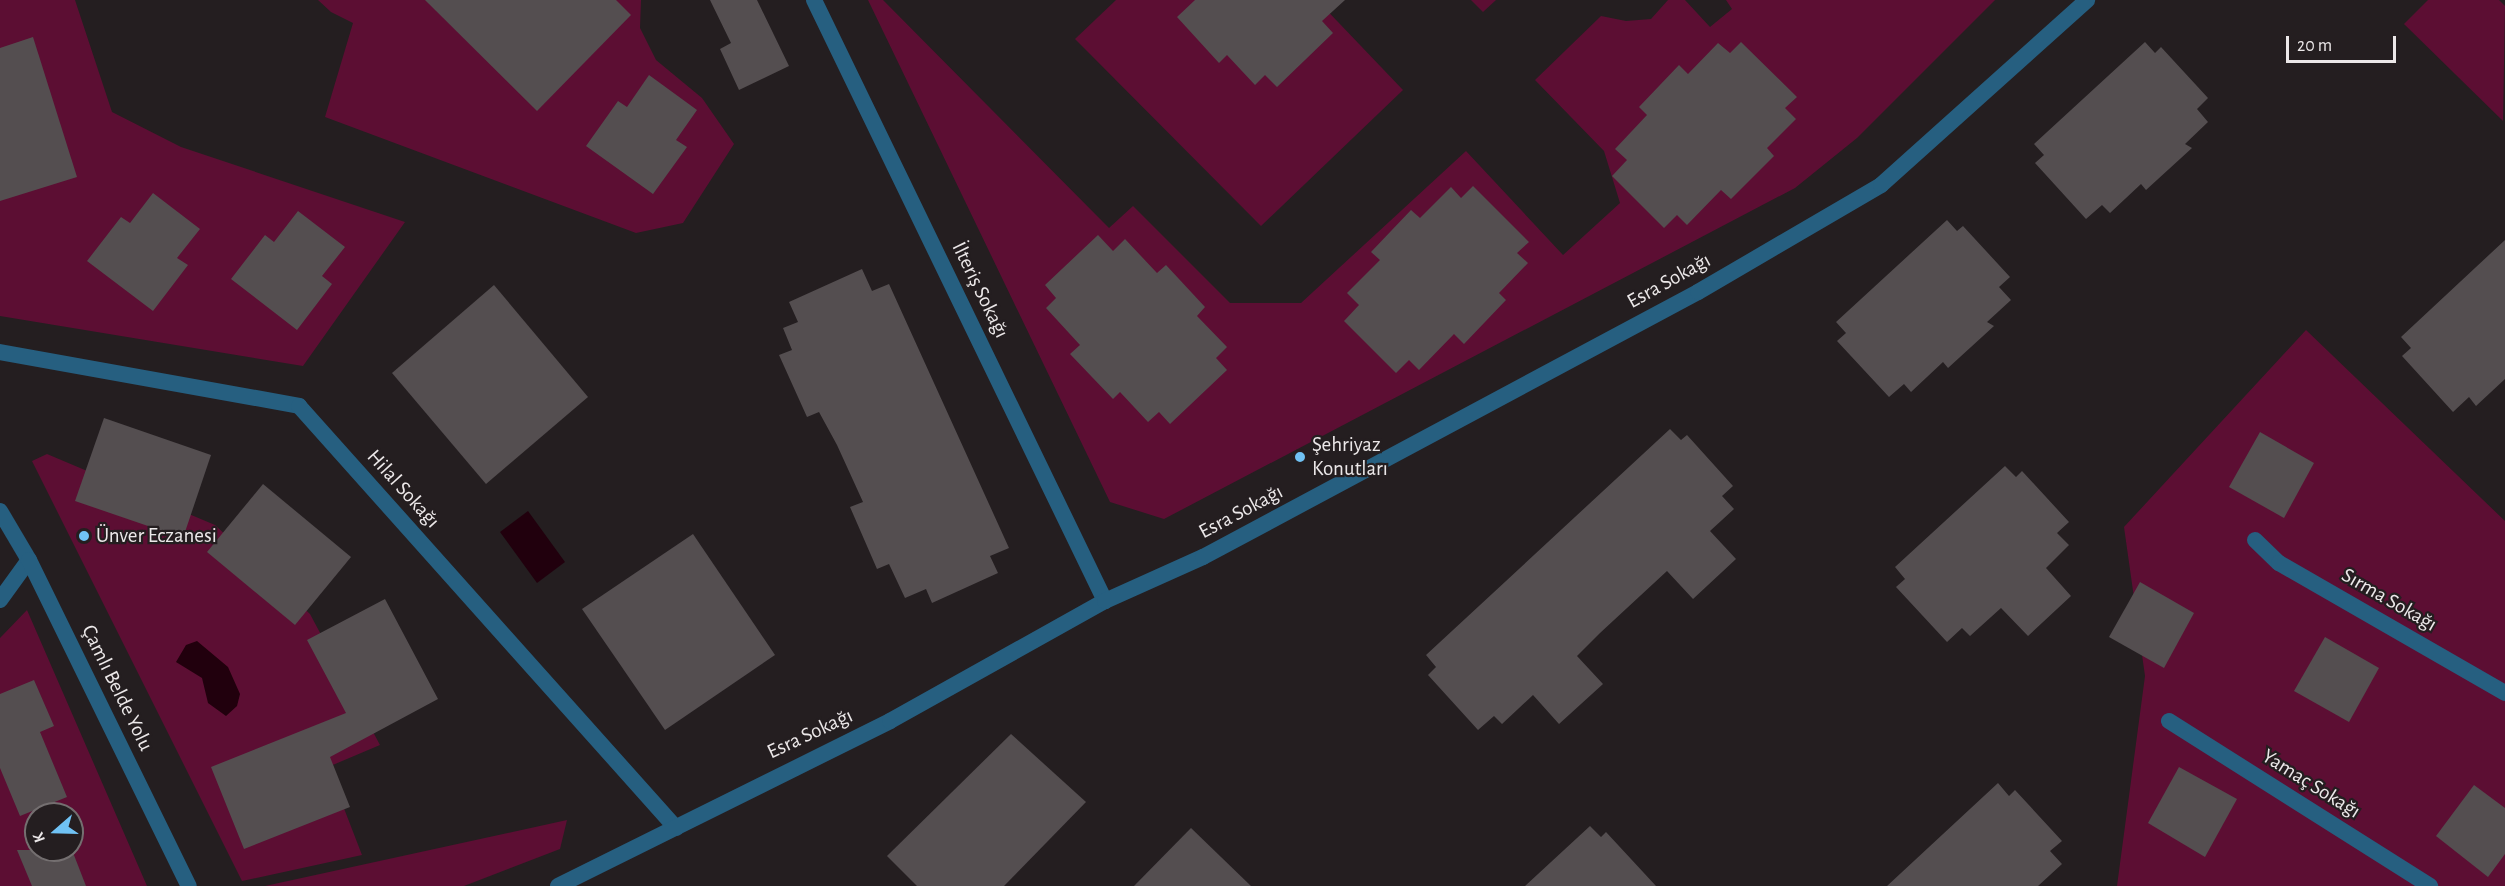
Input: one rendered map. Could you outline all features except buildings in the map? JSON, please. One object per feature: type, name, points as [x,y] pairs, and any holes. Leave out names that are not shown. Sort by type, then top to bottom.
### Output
[{"type":"street","name":"İlteriş Sokağı","points":[[814,0],[1105,601]]},
{"type":"street","name":"Esra Sokağı","points":[[558,886],[676,828],[784,770],[890,721],[1105,601],[1246,535],[1698,292],[1881,185],[2087,0]]},
{"type":"street","name":"Hilal Sokağı","points":[[0,352],[299,406],[676,828]]},
{"type":"street","name":"Çamlı Belde Yolu","points":[[0,511],[29,560],[189,886]]},
{"type":"street","name":"Sırma Sokağı","points":[[2255,540],[2279,563],[2505,693]]},
{"type":"street","points":[[0,600],[29,560]]},
{"type":"street","name":"Yamaç Sokağı","points":[[2169,721],[2430,886]]},
{"type":"shaded area","points":[[0,0],[75,0],[112,112],[181,147],[405,222],[303,366],[0,316]]},
{"type":"shaded area","points":[[318,0],[641,0],[640,28],[656,60],[702,98],[734,144],[683,223],[636,233],[325,117],[353,23],[331,12]]},
{"type":"shaded area","points":[[868,0],[883,0],[1109,228],[1133,206],[1230,303],[1301,303],[1466,151],[1563,255],[1620,203],[1604,151],[1535,80],[1601,16],[1626,21],[1651,19],[1668,0],[1685,0],[1710,27],[1732,9],[1726,0],[1995,0],[1857,138],[1795,188],[1164,519],[1110,502]]},
{"type":"shaded area","points":[[1116,0],[1317,0],[1403,90],[1261,226],[1075,39]]},
{"type":"shaded area","points":[[1471,0],[1496,0],[1483,12]]},
{"type":"shaded area","points":[[2428,0],[2499,0],[2505,6],[2503,121],[2404,24]]},
{"type":"shaded area","points":[[2306,330],[2505,521],[2505,886],[2117,886],[2145,676],[2124,527]]},
{"type":"shaded area","points":[[47,454],[215,525],[310,614],[380,745],[328,767],[362,855],[242,881],[32,461]]},
{"type":"shaded area","points":[[528,511],[565,562],[537,583],[500,532]]},
{"type":"shaded area","points":[[27,610],[147,886],[0,886],[0,638]]},
{"type":"shaded area","points":[[197,641],[228,667],[240,694],[237,706],[226,716],[208,703],[202,678],[176,662],[186,645]]},
{"type":"shaded area","points":[[567,820],[560,849],[464,886],[265,886]]},
{"type":"place","name":"Şehriyaz Konutları","points":[[1300,457]]},
{"type":"place","name":"Ünver Eczanesi","points":[[84,536]]}]
